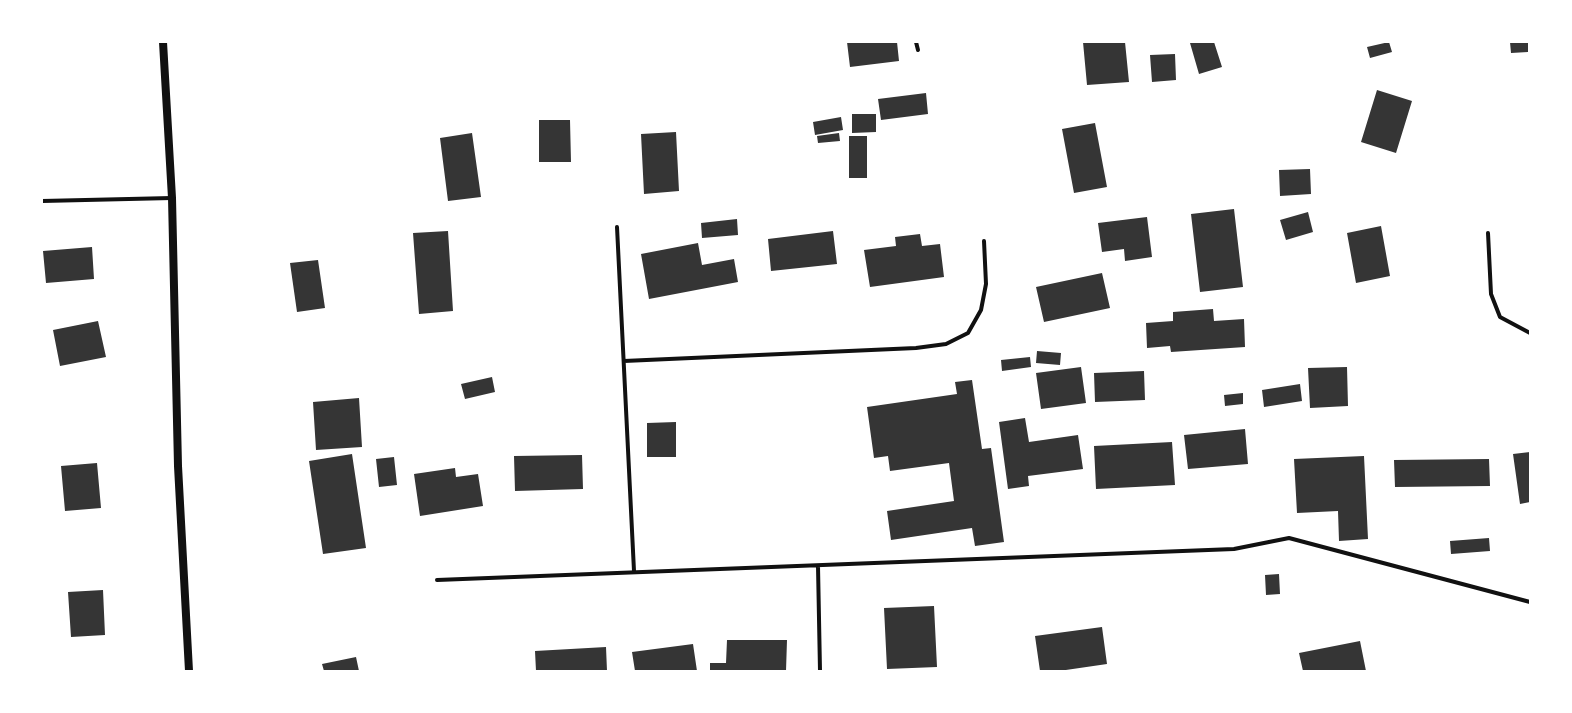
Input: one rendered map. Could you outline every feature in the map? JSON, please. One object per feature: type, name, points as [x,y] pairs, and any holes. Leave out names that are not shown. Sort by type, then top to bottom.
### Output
[{"type":"main road","points":[[163,42],[172,198],[178,466],[189,671]]},
{"type":"street","points":[[916,42],[918,50]]},
{"type":"street","points":[[42,201],[172,198]]},
{"type":"street","points":[[617,227],[634,571]]},
{"type":"street","points":[[1488,233],[1491,294],[1500,317],[1530,333]]},
{"type":"street","points":[[624,360],[916,348],[946,344],[968,333],[982,310],[986,284],[984,241]]},
{"type":"street","points":[[437,580],[634,571],[818,566],[1234,549],[1289,538],[1406,571],[1530,602]]},
{"type":"street","points":[[818,566],[820,671]]},
{"type":"building","points":[[847,42],[897,42],[899,61],[850,67]]},
{"type":"building","points":[[1083,42],[1125,42],[1129,82],[1087,85]]},
{"type":"building","points":[[1214,42],[1222,67],[1199,74],[1190,43]]},
{"type":"building","points":[[1389,42],[1392,52],[1370,58],[1367,47]]},
{"type":"building","points":[[1510,42],[1528,42],[1528,52],[1511,53]]},
{"type":"building","points":[[1175,54],[1176,80],[1152,82],[1150,55]]},
{"type":"building","points":[[1377,90],[1412,101],[1396,153],[1361,142]]},
{"type":"building","points":[[926,93],[928,114],[881,120],[878,99]]},
{"type":"building","points":[[852,114],[876,114],[876,132],[852,133]]},
{"type":"building","points":[[841,117],[843,130],[815,135],[813,122]]},
{"type":"building","points":[[539,120],[570,120],[571,162],[539,162]]},
{"type":"building","points":[[1095,123],[1107,187],[1074,193],[1062,129]]},
{"type":"building","points":[[676,132],[679,191],[644,194],[641,134]]},
{"type":"building","points":[[472,133],[481,197],[448,201],[440,138]]},
{"type":"building","points":[[839,133],[840,141],[818,143],[817,136]]},
{"type":"building","points":[[849,136],[867,136],[867,178],[849,178]]},
{"type":"building","points":[[1310,169],[1311,194],[1280,196],[1279,170]]},
{"type":"building","points":[[1234,209],[1243,287],[1200,292],[1191,214]]},
{"type":"building","points":[[1308,212],[1313,232],[1286,240],[1280,220]]},
{"type":"building","points":[[1147,217],[1152,257],[1125,261],[1124,249],[1102,252],[1098,223]]},
{"type":"building","points":[[737,219],[738,235],[702,238],[701,223]]},
{"type":"building","points":[[1381,226],[1390,276],[1356,283],[1347,233]]},
{"type":"building","points":[[448,231],[453,311],[419,314],[413,233]]},
{"type":"building","points":[[833,231],[837,264],[771,271],[768,239]]},
{"type":"building","points":[[920,234],[922,246],[940,244],[944,277],[870,287],[864,250],[896,246],[895,237]]},
{"type":"building","points":[[698,243],[702,265],[734,259],[738,282],[649,299],[641,254]]},
{"type":"building","points":[[92,247],[94,279],[46,283],[43,251]]},
{"type":"building","points":[[318,260],[325,308],[297,312],[290,263]]},
{"type":"building","points":[[1102,273],[1110,308],[1044,322],[1036,287]]},
{"type":"building","points":[[1213,309],[1214,321],[1244,319],[1245,347],[1171,352],[1170,346],[1147,348],[1146,323],[1173,321],[1173,312]]},
{"type":"building","points":[[98,321],[106,357],[60,366],[53,330]]},
{"type":"building","points":[[1037,351],[1061,353],[1060,365],[1036,363]]},
{"type":"building","points":[[1030,357],[1031,367],[1002,371],[1001,360]]},
{"type":"building","points":[[1081,367],[1086,403],[1041,409],[1036,373]]},
{"type":"building","points":[[1347,367],[1348,406],[1310,408],[1308,368]]},
{"type":"building","points":[[1144,371],[1145,400],[1095,402],[1094,373]]},
{"type":"building","points":[[492,377],[495,392],[465,399],[461,384]]},
{"type":"building","points":[[972,380],[982,449],[991,448],[1004,542],[975,546],[972,528],[891,540],[887,511],[954,501],[949,463],[890,471],[888,456],[874,458],[867,407],[957,394],[955,382]]},
{"type":"building","points":[[1300,384],[1302,401],[1264,407],[1262,390]]},
{"type":"building","points":[[1243,393],[1243,404],[1225,406],[1224,395]]},
{"type":"building","points":[[359,398],[362,447],[316,450],[313,402]]},
{"type":"building","points":[[1025,418],[1029,442],[1078,435],[1083,469],[1028,476],[1029,486],[1008,489],[999,422]]},
{"type":"building","points":[[676,422],[676,457],[647,457],[647,423]]},
{"type":"building","points":[[1245,429],[1248,464],[1188,469],[1184,435]]},
{"type":"building","points":[[1172,442],[1175,485],[1096,489],[1094,446]]},
{"type":"building","points":[[1530,452],[1530,502],[1520,504],[1513,454]]},
{"type":"building","points":[[352,454],[366,548],[323,554],[309,461]]},
{"type":"building","points":[[582,455],[583,489],[515,491],[514,456]]},
{"type":"building","points":[[1364,456],[1368,539],[1339,541],[1338,511],[1297,513],[1294,459]]},
{"type":"building","points":[[394,457],[397,485],[379,487],[376,459]]},
{"type":"building","points":[[1489,459],[1490,486],[1395,487],[1394,460]]},
{"type":"building","points":[[97,463],[101,508],[65,511],[61,466]]},
{"type":"building","points":[[455,468],[456,477],[478,474],[483,506],[420,516],[414,474]]},
{"type":"building","points":[[1489,538],[1490,551],[1451,554],[1450,541]]},
{"type":"building","points":[[1279,574],[1280,594],[1266,595],[1265,575]]},
{"type":"building","points":[[103,590],[105,635],[71,637],[68,592]]},
{"type":"building","points":[[934,606],[937,667],[887,669],[884,608]]},
{"type":"building","points":[[1102,627],[1107,664],[1059,671],[1040,671],[1035,636]]},
{"type":"building","points":[[727,640],[787,640],[786,671],[710,671],[710,663],[726,663]]},
{"type":"building","points":[[1360,641],[1366,671],[1303,671],[1299,653]]},
{"type":"building","points":[[693,644],[697,671],[635,671],[632,652]]},
{"type":"building","points":[[606,647],[607,671],[536,671],[535,651]]},
{"type":"building","points":[[356,657],[359,671],[324,671],[322,664]]}]
